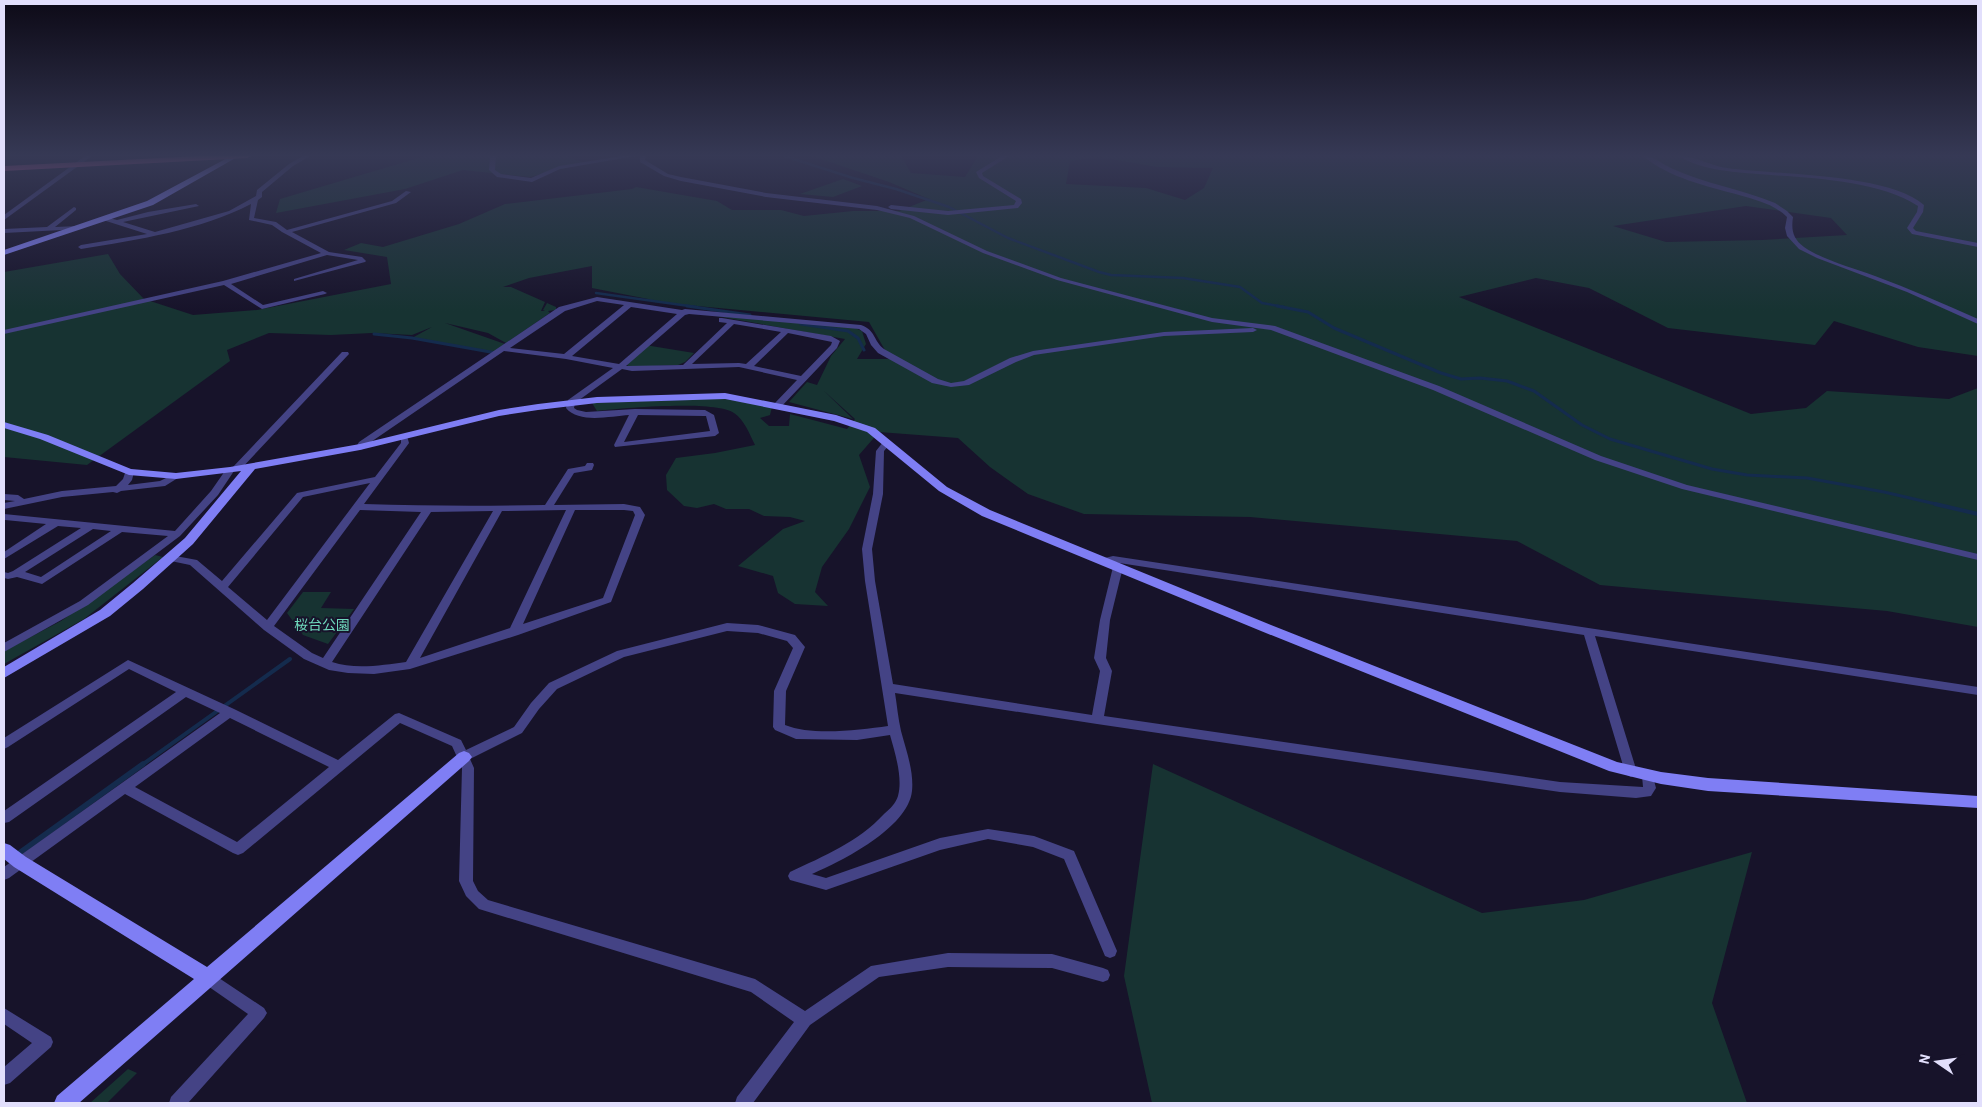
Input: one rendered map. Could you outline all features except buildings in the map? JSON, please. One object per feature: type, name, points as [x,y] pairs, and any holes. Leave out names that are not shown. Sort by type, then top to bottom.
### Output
[{"type":"street","points":[[4,218],[18,208]]},
{"type":"street","points":[[4,253],[137,208]]},
{"type":"street","points":[[118,222],[148,214],[186,208]]},
{"type":"street","points":[[81,247],[155,234],[231,212],[240,208]]},
{"type":"street","points":[[253,208],[251,218],[274,223],[286,232],[327,253],[363,260],[296,280]]},
{"type":"street","points":[[286,232],[374,208]]},
{"type":"street","points":[[877,208],[906,208],[952,213],[1014,208]]},
{"type":"street","points":[[877,208],[912,217],[986,252],[1059,279],[1212,320],[1272,328],[1436,388],[1598,458],[1640,473],[1685,487],[1794,512],[1898,539],[1978,556]]},
{"type":"street","points":[[1779,208],[1790,217],[1788,228],[1790,236],[1800,248],[1819,257],[1904,288],[1978,322]]},
{"type":"street","points":[[1921,208],[1910,228],[1914,233],[1978,245]]},
{"type":"street","points":[[50,228],[74,209]]},
{"type":"street","points":[[105,219],[155,234]]},
{"type":"street","points":[[4,231],[79,228]]},
{"type":"street","points":[[4,332],[224,283],[327,253]]},
{"type":"street","points":[[224,283],[262,307],[322,293]]},
{"type":"street","points":[[360,447],[395,421],[562,309],[597,299],[786,330],[831,338],[836,341],[834,346],[777,406]]},
{"type":"street","points":[[566,357],[630,304]]},
{"type":"street","points":[[635,412],[618,445],[715,433],[710,415],[705,413],[635,412],[579,414],[570,410],[571,402],[620,367],[681,312],[693,311],[861,327],[872,334],[874,346],[881,351],[935,382],[951,386],[966,383],[1013,360],[1033,353],[1155,335],[1272,328]]},
{"type":"street","points":[[685,367],[732,322]]},
{"type":"street","points":[[749,366],[786,330]]},
{"type":"street","points":[[503,349],[566,357],[632,369],[749,366],[804,379]]},
{"type":"street","points":[[4,648],[84,602],[177,534],[215,493],[233,470],[345,354]]},
{"type":"street","points":[[4,425],[44,437],[129,472],[176,476],[233,470],[360,447],[499,414],[571,402],[725,396],[836,418],[871,430],[943,489],[966,503],[1017,527],[1583,755],[1631,772],[1682,783],[1725,787],[1978,802]]},
{"type":"street","points":[[268,627],[358,507],[404,443],[404,438]]},
{"type":"street","points":[[886,444],[880,451],[878,494],[867,549],[870,582],[900,745],[906,791],[901,805],[876,833],[858,846],[795,876],[826,884],[940,844],[988,834],[1034,842],[1069,855],[1110,950]]},
{"type":"street","points":[[548,507],[570,471],[589,468],[590,465]]},
{"type":"street","points":[[4,672],[105,613],[170,558],[208,520],[251,467]]},
{"type":"street","points":[[117,490],[128,480],[129,472]]},
{"type":"street","points":[[4,506],[62,494],[162,484],[176,476]]},
{"type":"street","points":[[222,588],[300,495],[378,478]]},
{"type":"street","points":[[4,497],[18,498],[23,502]]},
{"type":"street","points":[[4,517],[22,507],[23,502]]},
{"type":"street","points":[[170,558],[193,562],[268,627],[308,656],[325,664],[348,669],[374,670],[410,665],[607,600],[640,515],[637,509],[624,507],[428,509],[358,507]]},
{"type":"street","points":[[410,665],[500,507]]},
{"type":"street","points":[[514,632],[572,508]]},
{"type":"street","points":[[325,664],[428,509]]},
{"type":"street","points":[[4,517],[177,534]]},
{"type":"street","points":[[4,556],[55,523]]},
{"type":"street","points":[[8,576],[92,525]]},
{"type":"street","points":[[8,576],[42,581],[121,528]]},
{"type":"street","points":[[1105,561],[1122,561],[1589,633],[1978,690]]},
{"type":"street","points":[[1096,720],[1106,671],[1100,658],[1105,620],[1118,567]]},
{"type":"street","points":[[64,1103],[207,977],[464,757],[518,730],[535,706],[553,686],[621,654],[727,627],[758,629],[790,638],[799,647],[780,691],[779,727],[796,734],[857,734],[896,730]]},
{"type":"street","points":[[1589,633],[1631,772]]},
{"type":"street","points":[[4,744],[128,664],[339,766]]},
{"type":"street","points":[[890,688],[1096,720],[1560,787],[1636,793],[1647,792],[1650,788],[1648,776]]},
{"type":"street","points":[[4,818],[185,692]]},
{"type":"street","points":[[4,874],[230,712]]},
{"type":"street","points":[[126,788],[238,849],[399,716],[457,743],[464,757],[468,768],[466,881],[470,892],[484,904],[755,986],[805,1020]]},
{"type":"street","points":[[4,850],[20,862],[207,977],[259,1014],[177,1103]]},
{"type":"street","points":[[743,1103],[805,1020],[876,971],[948,960],[1052,962],[1103,975]]},
{"type":"street","points":[[4,1015],[45,1042],[4,1077]]},
{"type":"green space","points":[[278,208],[305,208],[276,213]]},
{"type":"green space","points":[[497,208],[728,208],[732,210],[781,210],[804,216],[853,211],[899,211],[907,208],[1735,208],[1613,226],[1666,242],[1762,240],[1847,235],[1831,218],[1758,208],[1978,208],[1978,356],[1918,347],[1834,321],[1815,345],[1668,328],[1589,288],[1536,278],[1459,297],[1751,414],[1806,408],[1827,391],[1949,399],[1978,388],[1978,627],[1887,611],[1600,585],[1517,541],[1250,517],[1084,514],[1028,494],[990,467],[958,438],[879,432],[859,455],[870,487],[849,529],[822,567],[815,592],[828,606],[795,604],[778,593],[773,576],[738,566],[783,529],[805,521],[790,517],[764,516],[749,509],[726,509],[714,504],[697,508],[684,506],[667,490],[666,475],[676,458],[755,445],[738,416],[724,409],[689,406],[597,411],[592,403],[719,398],[772,407],[770,415],[760,418],[769,426],[789,426],[790,414],[847,429],[855,419],[823,390],[853,419],[789,402],[807,382],[817,385],[831,356],[845,339],[705,314],[855,328],[862,331],[866,344],[857,359],[890,359],[869,322],[654,302],[648,299],[592,288],[592,266],[529,278],[503,287],[511,287],[545,302],[541,311],[545,311],[543,310],[547,303],[556,307],[556,310],[548,311],[550,313],[506,343],[488,333],[445,323],[505,344],[495,352],[412,338],[432,327],[412,335],[269,333],[227,350],[230,361],[87,465],[4,457],[4,272],[108,254],[120,274],[144,299],[193,315],[257,310],[391,284],[387,257],[344,250],[361,243],[383,247],[459,224]]},
{"type":"green space","points":[[645,345],[694,353],[685,362],[678,365],[628,367],[627,363]]},
{"type":"green space","points":[[155,555],[163,557],[84,619],[4,664],[4,651],[61,621]]},
{"type":"green space","name":"桜台公園","points":[[303,592],[331,592],[321,608],[354,609],[328,644],[303,635],[287,613]]},
{"type":"green space","points":[[1153,764],[1482,913],[1584,900],[1752,852],[1712,1003],[1747,1103],[1152,1103],[1124,976]]},
{"type":"green space","points":[[128,1069],[137,1073],[107,1103],[90,1103]]},
{"type":"waterway","points":[[950,208],[1008,238],[1099,272],[1111,275],[1183,278],[1240,287],[1262,303],[1284,307]]},
{"type":"waterway","points":[[596,293],[696,307]]},
{"type":"waterway","points":[[687,306],[750,315]]},
{"type":"waterway","points":[[1277,306],[1308,312],[1334,328],[1441,373],[1461,379],[1480,378],[1507,381],[1534,391],[1582,425],[1610,439],[1712,469],[1747,475],[1807,478],[1884,492],[1940,505]]},
{"type":"waterway","points":[[801,324],[848,331],[858,338],[864,350]]},
{"type":"waterway","points":[[374,334],[412,338],[496,353]]},
{"type":"waterway","points":[[1935,504],[1978,514]]},
{"type":"waterway","points":[[142,765],[290,659]]},
{"type":"waterway","points":[[18,854],[143,764]]}]
